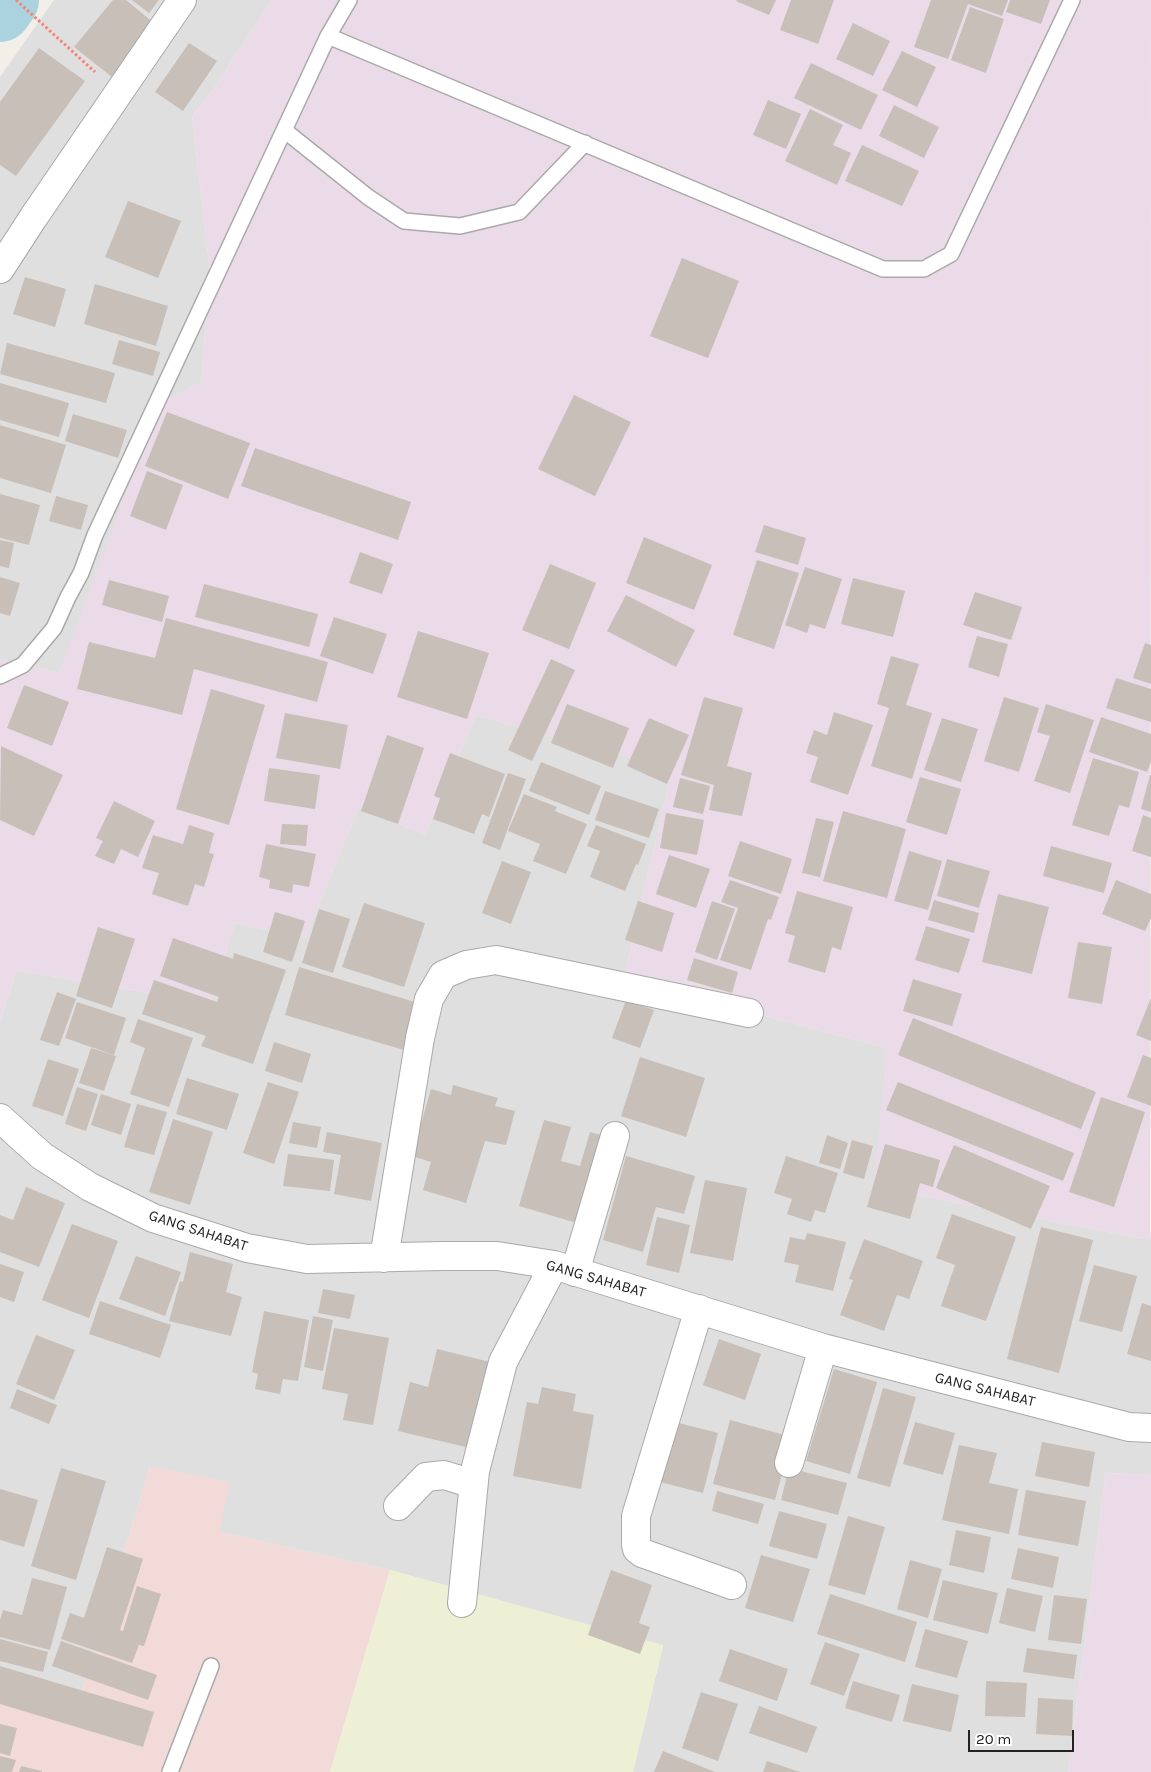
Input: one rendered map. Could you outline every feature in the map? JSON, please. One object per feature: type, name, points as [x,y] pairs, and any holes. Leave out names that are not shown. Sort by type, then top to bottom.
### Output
[{"type":"street","points":[[0,270],[182,0]]},
{"type":"street","points":[[384,1258],[420,1038],[429,999],[443,974],[466,965],[496,960],[749,1013]]},
{"type":"street","name":"GANG SAHABAT","points":[[0,1118],[42,1156],[90,1187],[152,1218],[247,1248],[307,1259],[497,1256],[565,1268],[822,1348],[1129,1427],[1151,1428]]},
{"type":"street","points":[[462,1603],[475,1471],[503,1362],[565,1268],[615,1136]]},
{"type":"street","points":[[699,1309],[636,1516],[636,1544],[637,1549],[642,1553],[732,1585]]},
{"type":"street","points":[[790,1463],[822,1348]]},
{"type":"street","points":[[398,1506],[426,1477],[444,1475],[473,1484]]},
{"type":"lane","points":[[0,676],[23,665],[54,628],[81,573],[95,535],[328,36],[349,0]]},
{"type":"lane","points":[[328,36],[883,269],[924,269],[950,254],[1072,0]]},
{"type":"lane","points":[[284,130],[368,197],[404,221],[460,226],[519,212],[585,143]]},
{"type":"lane","points":[[170,1772],[212,1666]]},
{"type":"path","points":[[16,0],[118,93]]},
{"type":"shaded area","points":[[54,0],[272,0],[213,90],[192,116],[210,271],[201,383],[148,408],[133,474],[107,562],[59,673],[0,659],[0,77]]},
{"type":"shaded area","points":[[272,0],[1151,0],[1150,1240],[874,1187],[887,1048],[624,979],[672,769],[476,715],[425,835],[359,807],[305,938],[235,923],[210,1004],[17,970],[0,1021],[0,659],[59,673],[133,474],[148,407],[201,383],[210,271],[192,116],[213,90]]},
{"type":"shaded area","points":[[476,715],[672,769],[624,979],[887,1048],[875,1187],[1150,1240],[1151,1236],[1151,1475],[1106,1473],[1068,1772],[633,1772],[663,1646],[390,1570],[220,1532],[150,1466],[74,1718],[0,1696],[0,1021],[17,970],[210,1004],[235,923],[305,938],[359,807],[425,835]]},
{"type":"shaded area","points":[[150,1466],[229,1482],[220,1532],[390,1570],[330,1772],[0,1772],[0,1696],[74,1718]]},
{"type":"shaded area","points":[[1106,1473],[1151,1475],[1151,1772],[1068,1772]]},
{"type":"green space","points":[[390,1570],[663,1645],[633,1772],[330,1772]]},
{"type":"building","points":[[113,0],[126,0],[155,24],[112,77],[74,47]]},
{"type":"building","points":[[132,0],[159,0],[149,13]]},
{"type":"building","points":[[737,0],[776,0],[769,15]]},
{"type":"building","points":[[791,0],[834,0],[818,44],[780,30]]},
{"type":"building","points":[[931,0],[1008,0],[1002,16],[968,4],[948,59],[914,47]]},
{"type":"building","points":[[1010,0],[1050,0],[1041,24],[1006,12]]},
{"type":"building","points":[[970,7],[1004,19],[986,73],[951,60]]},
{"type":"building","points":[[853,23],[890,41],[873,76],[836,59]]},
{"type":"building","points":[[189,43],[217,61],[183,111],[155,92]]},
{"type":"building","points":[[39,48],[85,81],[16,176],[0,165],[0,102]]},
{"type":"building","points":[[902,51],[936,67],[917,107],[882,90]]},
{"type":"building","points":[[811,63],[878,95],[861,130],[794,98]]},
{"type":"building","points":[[768,100],[801,114],[786,149],[753,135]]},
{"type":"building","points":[[894,105],[939,127],[924,158],[879,136]]},
{"type":"building","points":[[810,109],[843,125],[833,145],[851,153],[837,185],[785,161]]},
{"type":"building","points":[[862,145],[919,171],[902,206],[845,181]]},
{"type":"building","points":[[128,201],[181,221],[158,278],[105,257]]},
{"type":"building","points":[[682,258],[739,281],[708,358],[650,336]]},
{"type":"building","points":[[25,277],[66,289],[55,327],[13,314]]},
{"type":"building","points":[[95,284],[168,306],[156,346],[84,324]]},
{"type":"building","points":[[119,340],[160,352],[153,376],[112,364]]},
{"type":"building","points":[[7,343],[115,373],[106,403],[0,374]]},
{"type":"building","points":[[0,383],[69,403],[59,437],[0,420]]},
{"type":"building","points":[[574,395],[631,422],[595,496],[538,469]]},
{"type":"building","points":[[167,412],[250,443],[228,499],[145,466]]},
{"type":"building","points":[[73,414],[127,430],[118,458],[65,441]]},
{"type":"building","points":[[0,425],[66,445],[51,493],[0,478]]},
{"type":"building","points":[[255,448],[411,502],[398,540],[241,486]]},
{"type":"building","points":[[147,471],[183,485],[166,530],[130,516]]},
{"type":"building","points":[[0,494],[40,505],[29,545],[0,538]]},
{"type":"building","points":[[56,496],[88,505],[81,530],[49,521]]},
{"type":"building","points":[[764,525],[806,538],[798,565],[755,552]]},
{"type":"building","points":[[644,537],[712,565],[694,610],[626,583]]},
{"type":"building","points":[[0,540],[14,543],[9,568],[0,566]]},
{"type":"building","points":[[360,552],[393,564],[382,594],[349,583]]},
{"type":"building","points":[[757,560],[799,573],[774,649],[733,635]]},
{"type":"building","points":[[550,564],[596,583],[569,649],[522,630]]},
{"type":"building","points":[[805,567],[842,579],[825,629],[810,624],[807,633],[785,625]]},
{"type":"building","points":[[0,577],[20,583],[10,616],[0,613]]},
{"type":"building","points":[[853,578],[905,591],[893,637],[841,624]]},
{"type":"building","points":[[109,580],[169,596],[162,622],[102,605]]},
{"type":"building","points":[[204,584],[318,614],[309,647],[195,617]]},
{"type":"building","points":[[975,592],[1022,607],[1011,640],[963,625]]},
{"type":"building","points":[[626,595],[695,630],[676,667],[607,631]]},
{"type":"building","points":[[334,617],[387,634],[373,674],[320,656]]},
{"type":"building","points":[[166,618],[328,662],[317,702],[194,669],[182,715],[77,689],[89,642],[155,658]]},
{"type":"building","points":[[418,631],[489,653],[467,719],[397,697]]},
{"type":"building","points":[[977,636],[1008,644],[999,677],[968,667]]},
{"type":"building","points":[[1145,643],[1151,645],[1151,684],[1133,678]]},
{"type":"building","points":[[891,656],[919,664],[906,705],[932,713],[912,779],[871,766],[889,708],[877,704]]},
{"type":"building","points":[[551,659],[575,670],[532,761],[508,750]]},
{"type":"building","points":[[1116,678],[1151,689],[1151,722],[1106,708]]},
{"type":"building","points":[[24,685],[69,702],[52,746],[7,728]]},
{"type":"building","points":[[211,689],[265,705],[229,825],[176,809]]},
{"type":"building","points":[[704,697],[743,708],[727,766],[752,773],[742,816],[709,810],[714,785],[681,775]]},
{"type":"building","points":[[1004,697],[1039,708],[1019,772],[984,761]]},
{"type":"building","points":[[567,704],[629,728],[613,768],[551,743]]},
{"type":"building","points":[[1046,704],[1094,720],[1070,793],[1034,781],[1050,736],[1037,732]]},
{"type":"building","points":[[834,712],[873,725],[848,795],[810,782],[818,757],[806,753],[814,730],[827,735]]},
{"type":"building","points":[[285,713],[348,725],[340,769],[276,758]]},
{"type":"building","points":[[1101,717],[1151,734],[1151,762],[1147,772],[1089,752]]},
{"type":"building","points":[[649,718],[689,735],[667,784],[627,766]]},
{"type":"building","points":[[942,718],[978,729],[961,782],[924,770]]},
{"type":"building","points":[[387,735],[424,748],[398,824],[361,811]]},
{"type":"building","points":[[1,746],[63,775],[34,836],[0,820]]},
{"type":"building","points":[[450,753],[505,774],[489,817],[482,814],[474,834],[433,819],[440,798],[434,796]]},
{"type":"building","points":[[1093,758],[1139,772],[1129,808],[1119,805],[1109,836],[1072,825]]},
{"type":"building","points":[[541,762],[601,786],[589,815],[529,791]]},
{"type":"building","points":[[269,768],[320,775],[315,809],[264,801]]},
{"type":"building","points":[[508,773],[526,779],[500,850],[482,843]]},
{"type":"building","points":[[1151,775],[1151,812],[1141,809]]},
{"type":"building","points":[[920,777],[961,789],[947,835],[906,822]]},
{"type":"building","points":[[680,778],[710,786],[703,814],[673,807]]},
{"type":"building","points":[[605,791],[659,809],[649,838],[595,820]]},
{"type":"building","points":[[524,794],[557,807],[555,811],[587,824],[566,874],[533,861],[540,844],[508,831]]},
{"type":"building","points":[[114,801],[155,821],[138,857],[121,849],[114,864],[95,856],[103,841],[96,838]]},
{"type":"building","points":[[843,811],[906,829],[887,898],[823,881]]},
{"type":"building","points":[[666,813],[704,820],[697,855],[660,848]]},
{"type":"building","points":[[1143,815],[1151,818],[1151,857],[1132,851]]},
{"type":"building","points":[[816,818],[834,822],[820,877],[802,873]]},
{"type":"building","points":[[282,824],[308,825],[306,846],[280,844]]},
{"type":"building","points":[[189,825],[214,833],[209,853],[214,854],[204,887],[195,884],[188,906],[152,894],[159,873],[142,868],[153,835],[183,844]]},
{"type":"building","points":[[596,825],[646,844],[625,891],[590,877],[600,851],[587,846]]},
{"type":"building","points":[[740,841],[792,859],[781,894],[728,876]]},
{"type":"building","points":[[266,844],[316,854],[309,887],[293,884],[292,893],[269,888],[270,880],[259,877]]},
{"type":"building","points":[[1051,846],[1112,863],[1104,893],[1043,876]]},
{"type":"building","points":[[909,851],[942,861],[928,910],[894,901]]},
{"type":"building","points":[[669,855],[710,869],[696,908],[656,894]]},
{"type":"building","points":[[947,859],[990,871],[979,908],[937,896]]},
{"type":"building","points":[[502,861],[531,872],[511,924],[482,913]]},
{"type":"building","points":[[730,880],[779,897],[771,920],[768,919],[751,970],[720,960],[738,908],[721,902]]},
{"type":"building","points":[[1116,880],[1151,894],[1151,918],[1145,931],[1102,914]]},
{"type":"building","points":[[797,891],[853,907],[841,950],[832,947],[825,973],[788,962],[795,936],[785,933]]},
{"type":"building","points":[[998,894],[1049,907],[1032,974],[982,962]]},
{"type":"building","points":[[934,900],[979,913],[974,933],[928,920]]},
{"type":"building","points":[[638,901],[674,913],[662,952],[625,940]]},
{"type":"building","points":[[712,901],[735,909],[717,960],[695,952]]},
{"type":"building","points":[[364,903],[425,923],[404,987],[342,967]]},
{"type":"building","points":[[319,909],[350,919],[333,973],[302,963]]},
{"type":"building","points":[[275,912],[305,921],[292,962],[263,952]]},
{"type":"building","points":[[926,926],[970,939],[959,973],[915,960]]},
{"type":"building","points":[[98,927],[135,939],[112,1008],[76,996]]},
{"type":"building","points":[[173,938],[233,959],[234,953],[286,970],[253,1064],[201,1046],[206,1036],[142,1014],[154,980],[217,1002],[219,997],[160,976]]},
{"type":"building","points":[[1078,942],[1112,947],[1102,1004],[1068,998]]},
{"type":"building","points":[[694,958],[738,972],[732,993],[687,980]]},
{"type":"building","points":[[299,967],[418,1003],[404,1050],[285,1015]]},
{"type":"building","points":[[913,979],[962,994],[952,1026],[903,1011]]},
{"type":"building","points":[[57,992],[76,999],[59,1046],[40,1040]]},
{"type":"building","points":[[1151,998],[1151,1041],[1136,1035]]},
{"type":"building","points":[[626,1000],[654,1010],[640,1048],[612,1038]]},
{"type":"building","points":[[77,1002],[126,1018],[114,1055],[65,1038]]},
{"type":"building","points":[[913,1018],[1096,1092],[1081,1129],[898,1055]]},
{"type":"building","points":[[138,1019],[193,1038],[169,1107],[130,1094],[145,1048],[130,1042]]},
{"type":"building","points":[[274,1042],[311,1054],[302,1083],[265,1071]]},
{"type":"building","points":[[91,1048],[116,1056],[104,1091],[79,1083]]},
{"type":"building","points":[[1143,1055],[1151,1058],[1151,1106],[1127,1097]]},
{"type":"building","points":[[640,1057],[705,1078],[686,1137],[621,1116]]},
{"type":"building","points":[[48,1059],[79,1069],[63,1116],[32,1106]]},
{"type":"building","points":[[187,1078],[239,1094],[227,1130],[176,1114]]},
{"type":"building","points":[[268,1082],[299,1092],[274,1164],[243,1153]]},
{"type":"building","points":[[898,1082],[1074,1153],[1063,1181],[886,1110]]},
{"type":"building","points":[[453,1085],[498,1098],[495,1106],[515,1111],[506,1145],[485,1141],[466,1203],[423,1190],[431,1162],[412,1156],[431,1089],[451,1095]]},
{"type":"building","points":[[77,1087],[98,1094],[86,1131],[65,1124]]},
{"type":"building","points":[[101,1094],[131,1104],[121,1135],[91,1125]]},
{"type":"building","points":[[1101,1097],[1145,1112],[1114,1207],[1069,1192]]},
{"type":"building","points":[[137,1104],[167,1112],[154,1155],[124,1147]]},
{"type":"building","points":[[173,1119],[213,1132],[190,1205],[149,1192]]},
{"type":"building","points":[[544,1120],[571,1127],[561,1161],[580,1166],[590,1132],[611,1138],[587,1226],[519,1206]]},
{"type":"building","points":[[293,1122],[321,1127],[317,1148],[289,1143]]},
{"type":"building","points":[[327,1132],[382,1143],[371,1201],[334,1194],[341,1155],[323,1152]]},
{"type":"building","points":[[827,1135],[848,1143],[840,1169],[819,1163]]},
{"type":"building","points":[[852,1140],[873,1146],[864,1179],[843,1173]]},
{"type":"building","points":[[885,1144],[940,1160],[933,1187],[920,1183],[910,1219],[867,1207]]},
{"type":"building","points":[[954,1145],[1050,1186],[1031,1229],[936,1188]]},
{"type":"building","points":[[288,1154],[334,1160],[330,1191],[283,1186]]},
{"type":"building","points":[[626,1156],[695,1176],[684,1214],[656,1207],[643,1252],[603,1240]]},
{"type":"building","points":[[786,1156],[838,1173],[825,1213],[815,1210],[811,1222],[787,1214],[792,1199],[774,1193]]},
{"type":"building","points":[[705,1180],[747,1188],[733,1261],[690,1253]]},
{"type":"building","points":[[26,1187],[65,1203],[39,1267],[0,1252],[0,1215],[13,1220]]},
{"type":"building","points":[[952,1214],[1016,1237],[986,1321],[941,1306],[955,1265],[936,1258]]},
{"type":"building","points":[[657,1217],[690,1225],[679,1273],[646,1265]]},
{"type":"building","points":[[72,1224],[118,1241],[89,1318],[42,1300]]},
{"type":"building","points":[[1041,1227],[1093,1240],[1059,1373],[1007,1359]]},
{"type":"building","points":[[807,1233],[846,1242],[833,1291],[795,1282],[799,1265],[784,1262],[790,1237],[805,1240]]},
{"type":"building","points":[[864,1239],[923,1261],[909,1299],[897,1295],[884,1331],[840,1315],[853,1280],[849,1279]]},
{"type":"building","points":[[190,1252],[233,1264],[226,1292],[242,1297],[231,1336],[169,1321],[180,1281],[183,1282]]},
{"type":"building","points":[[136,1256],[181,1272],[165,1316],[119,1299]]},
{"type":"building","points":[[0,1264],[24,1272],[14,1302],[0,1297]]},
{"type":"building","points":[[1094,1265],[1137,1276],[1122,1332],[1079,1321]]},
{"type":"building","points":[[323,1289],[355,1295],[350,1319],[318,1313]]},
{"type":"building","points":[[100,1301],[171,1325],[160,1358],[89,1334]]},
{"type":"building","points":[[1142,1303],[1151,1306],[1151,1361],[1127,1354]]},
{"type":"building","points":[[264,1311],[309,1320],[298,1381],[283,1379],[280,1394],[255,1389],[258,1374],[252,1372]]},
{"type":"building","points":[[313,1316],[333,1320],[323,1371],[304,1367]]},
{"type":"building","points":[[334,1328],[389,1338],[373,1425],[343,1420],[348,1394],[322,1389]]},
{"type":"building","points":[[36,1335],[75,1350],[54,1400],[16,1384]]},
{"type":"building","points":[[719,1339],[761,1354],[745,1400],[703,1385]]},
{"type":"building","points":[[437,1349],[490,1362],[470,1448],[398,1431],[410,1382],[428,1387]]},
{"type":"building","points":[[834,1369],[877,1382],[850,1474],[806,1461]]},
{"type":"building","points":[[542,1387],[576,1394],[573,1411],[594,1415],[581,1489],[513,1476],[527,1402],[538,1404]]},
{"type":"building","points":[[883,1388],[916,1397],[890,1487],[857,1478]]},
{"type":"building","points":[[17,1389],[57,1405],[49,1424],[10,1408]]},
{"type":"building","points":[[730,1420],[792,1437],[775,1500],[713,1484]]},
{"type":"building","points":[[675,1422],[718,1433],[703,1493],[660,1482]]},
{"type":"building","points":[[915,1422],[955,1433],[943,1475],[903,1464]]},
{"type":"building","points":[[1042,1442],[1095,1452],[1089,1487],[1035,1476]]},
{"type":"building","points":[[959,1445],[997,1453],[989,1483],[1018,1489],[1009,1534],[942,1520]]},
{"type":"building","points":[[61,1468],[106,1481],[76,1580],[31,1566]]},
{"type":"building","points":[[789,1468],[847,1483],[838,1515],[781,1500]]},
{"type":"building","points":[[0,1489],[38,1500],[24,1547],[0,1540]]},
{"type":"building","points":[[1026,1490],[1086,1501],[1078,1546],[1018,1535]]},
{"type":"building","points":[[717,1491],[764,1504],[758,1524],[712,1511]]},
{"type":"building","points":[[779,1511],[827,1524],[817,1559],[769,1546]]},
{"type":"building","points":[[848,1516],[885,1527],[865,1595],[828,1585]]},
{"type":"building","points":[[956,1530],[991,1537],[984,1573],[949,1565]]},
{"type":"building","points":[[107,1547],[143,1559],[120,1630],[123,1631],[137,1586],[161,1594],[144,1646],[139,1645],[132,1663],[61,1639],[70,1613],[84,1618]]},
{"type":"building","points":[[1018,1548],[1059,1557],[1053,1588],[1011,1579]]},
{"type":"building","points":[[761,1555],[810,1569],[793,1622],[745,1608]]},
{"type":"building","points":[[910,1560],[942,1569],[928,1618],[897,1609]]},
{"type":"building","points":[[611,1570],[652,1585],[639,1623],[650,1627],[640,1654],[588,1635]]},
{"type":"building","points":[[32,1578],[67,1587],[50,1650],[0,1637],[0,1620],[3,1610],[22,1615]]},
{"type":"building","points":[[943,1580],[998,1593],[988,1634],[933,1620]]},
{"type":"building","points":[[1007,1588],[1043,1596],[1035,1632],[999,1623]]},
{"type":"building","points":[[830,1594],[917,1622],[905,1662],[817,1634]]},
{"type":"building","points":[[1054,1595],[1087,1599],[1081,1644],[1048,1640]]},
{"type":"building","points":[[925,1629],[968,1641],[957,1678],[915,1667]]},
{"type":"building","points":[[0,1639],[48,1652],[43,1672],[0,1661]]},
{"type":"building","points":[[61,1641],[157,1675],[148,1700],[52,1666]]},
{"type":"building","points":[[825,1642],[860,1654],[844,1696],[810,1684]]},
{"type":"building","points":[[1027,1648],[1077,1655],[1074,1679],[1023,1672]]},
{"type":"building","points":[[730,1649],[788,1669],[777,1701],[719,1681]]},
{"type":"building","points":[[0,1666],[154,1712],[143,1747],[0,1704]]},
{"type":"building","points":[[853,1681],[900,1695],[892,1722],[845,1708]]},
{"type":"building","points":[[986,1681],[1027,1683],[1025,1717],[985,1716]]},
{"type":"building","points":[[912,1684],[959,1695],[951,1732],[903,1721]]},
{"type":"building","points":[[701,1692],[738,1704],[718,1761],[682,1748]]},
{"type":"building","points":[[1038,1698],[1073,1700],[1072,1736],[1036,1734]]},
{"type":"building","points":[[759,1706],[817,1727],[807,1753],[749,1733]]},
{"type":"building","points":[[0,1724],[17,1728],[10,1756],[0,1753]]},
{"type":"building","points":[[663,1751],[715,1772],[654,1772]]},
{"type":"building","points":[[0,1756],[16,1760],[12,1772],[0,1772]]},
{"type":"building","points":[[767,1761],[800,1772],[763,1772]]},
{"type":"building","points":[[21,1766],[42,1771],[42,1772],[19,1772]]},
{"type":"waterway","points":[[0,10],[7,0]]}]
